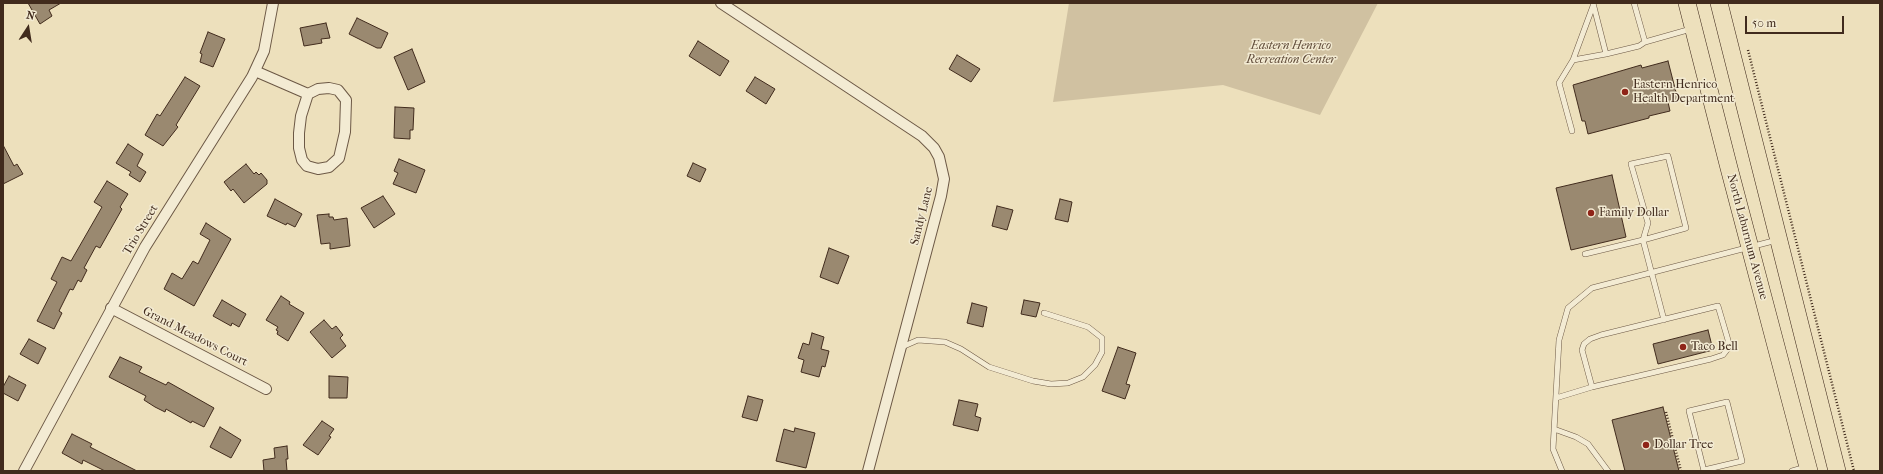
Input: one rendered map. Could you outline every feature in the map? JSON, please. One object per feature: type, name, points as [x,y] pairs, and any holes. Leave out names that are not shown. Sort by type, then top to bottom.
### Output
[{"type":"main road","name":"North Laburnum Avenue","points":[[1688,3],[1693,28],[1750,247],[1803,470]]},
{"type":"main road","points":[[1719,3],[1780,239],[1837,471]]},
{"type":"street","name":"Trio Street","points":[[24,471],[145,247],[255,71],[264,51],[273,3]]},
{"type":"street","name":"Sandy Lane","points":[[721,3],[922,136],[934,148],[944,172],[942,196],[868,471]]},
{"type":"street","points":[[255,71],[308,94]]},
{"type":"street","points":[[329,88],[338,90],[346,100],[345,132],[339,158],[329,167],[318,169],[307,166],[302,160],[299,148],[299,132],[301,116],[308,94],[318,89],[329,88]]},
{"type":"street","name":"Grand Meadows Court","points":[[111,308],[266,389]]},
{"type":"lane","points":[[1634,3],[1645,42]]},
{"type":"lane","points":[[1593,4],[1606,54]]},
{"type":"lane","points":[[1572,131],[1559,83],[1573,60],[1593,4]]},
{"type":"lane","points":[[1573,60],[1639,46],[1645,42],[1693,28]]},
{"type":"lane","points":[[1584,254],[1643,240],[1686,228],[1668,156],[1631,164],[1648,223],[1643,240],[1664,320]]},
{"type":"lane","points":[[1562,471],[1553,449],[1559,340],[1568,308],[1592,288],[1780,239]]},
{"type":"lane","points":[[1556,398],[1592,387],[1723,355],[1727,350],[1728,340],[1718,306],[1600,335],[1586,342],[1582,350],[1592,387]]},
{"type":"lane","points":[[901,348],[918,340],[945,342],[961,349],[989,367],[1033,381],[1051,384],[1068,383],[1083,377],[1095,365],[1102,352],[1102,338],[1088,326],[1044,313]]},
{"type":"lane","points":[[1727,402],[1742,461],[1704,471],[1689,411],[1727,402]]},
{"type":"lane","points":[[1554,429],[1576,437],[1588,444],[1608,471]]},
{"type":"path","points":[[1748,50],[1854,471]]},
{"type":"path","points":[[1666,412],[1680,471]]},
{"type":"green space","name":"Eastern Henrico Recreation Center","points":[[1069,3],[1378,3],[1320,115],[1223,85],[1053,102]]},
{"type":"building","points":[[28,3],[61,3],[49,10],[52,16],[40,24]]},
{"type":"building","points":[[357,18],[388,33],[381,48],[377,48],[349,34]]},
{"type":"building","points":[[326,23],[330,38],[321,39],[322,43],[304,46],[300,28]]},
{"type":"building","points":[[208,32],[225,39],[213,67],[200,62],[202,54],[200,53]]},
{"type":"building","points":[[698,41],[729,61],[720,76],[689,56]]},
{"type":"building","points":[[412,49],[425,82],[408,90],[394,57]]},
{"type":"building","points":[[957,55],[980,69],[971,82],[949,69]]},
{"type":"building","name":"Eastern Henrico Health Department","points":[[1668,61],[1678,100],[1668,102],[1670,111],[1588,134],[1585,121],[1582,121],[1573,85],[1641,65],[1642,68]]},
{"type":"building","points":[[185,77],[200,86],[176,125],[178,127],[163,146],[145,135],[157,114],[160,116]]},
{"type":"building","points":[[755,77],[775,89],[766,104],[746,91]]},
{"type":"building","points":[[395,107],[414,108],[413,130],[410,130],[410,139],[394,138]]},
{"type":"building","points":[[128,144],[143,154],[137,166],[146,172],[140,182],[129,175],[131,172],[116,163]]},
{"type":"building","points":[[3,145],[14,166],[17,164],[23,174],[3,184]]},
{"type":"building","points":[[399,159],[425,170],[416,193],[393,184],[398,173],[394,171]]},
{"type":"building","points":[[693,163],[706,169],[700,182],[687,176]]},
{"type":"building","points":[[246,164],[254,174],[256,172],[259,175],[261,173],[267,180],[267,184],[244,203],[233,189],[231,191],[224,182]]},
{"type":"building","name":"Family Dollar","points":[[1612,175],[1626,237],[1571,250],[1556,188]]},
{"type":"building","points":[[107,181],[128,194],[120,207],[122,209],[100,248],[96,246],[84,268],[87,270],[81,282],[78,280],[73,290],[70,289],[59,311],[62,313],[54,329],[37,321],[57,282],[51,279],[62,257],[71,261],[102,207],[94,202]]},
{"type":"building","points":[[383,196],[395,214],[374,228],[361,208]]},
{"type":"building","points":[[275,199],[302,214],[295,227],[287,223],[286,225],[267,216]]},
{"type":"building","points":[[1060,199],[1072,202],[1068,222],[1055,219]]},
{"type":"building","points":[[997,206],[1013,210],[1007,230],[992,226]]},
{"type":"building","points":[[329,214],[329,217],[333,217],[334,220],[347,218],[350,246],[330,249],[330,243],[321,244],[317,215]]},
{"type":"building","points":[[206,223],[231,239],[194,306],[164,289],[172,273],[182,279],[193,261],[198,264],[210,240],[200,234]]},
{"type":"building","points":[[829,248],[849,256],[838,284],[820,277]]},
{"type":"building","points":[[281,296],[290,302],[289,304],[304,313],[288,341],[277,334],[278,331],[276,330],[278,327],[266,320]]},
{"type":"building","points":[[222,300],[246,314],[239,327],[232,323],[231,326],[213,316]]},
{"type":"building","points":[[1024,300],[1040,303],[1036,317],[1021,314]]},
{"type":"building","points":[[972,303],[987,307],[983,327],[967,323]]},
{"type":"building","points":[[324,320],[332,329],[336,326],[343,335],[340,338],[346,346],[332,358],[310,332]]},
{"type":"building","name":"Taco Bell","points":[[1708,330],[1713,350],[1658,364],[1653,344]]},
{"type":"building","points":[[812,333],[824,337],[821,349],[829,351],[825,367],[822,366],[819,377],[801,372],[804,360],[798,358],[803,343],[809,345]]},
{"type":"building","points":[[29,339],[46,348],[38,364],[20,354]]},
{"type":"building","points":[[1118,347],[1136,353],[1126,384],[1130,385],[1125,399],[1102,391]]},
{"type":"building","points":[[120,357],[142,367],[139,372],[166,385],[168,382],[214,408],[204,427],[192,421],[191,423],[166,409],[165,412],[155,407],[144,400],[146,396],[109,377]]},
{"type":"building","points":[[9,376],[26,385],[18,401],[3,393],[3,387]]},
{"type":"building","points":[[329,376],[348,377],[347,398],[329,398]]},
{"type":"building","points":[[748,396],[763,400],[757,421],[742,417]]},
{"type":"building","points":[[959,400],[978,404],[975,416],[981,418],[978,431],[953,425]]},
{"type":"building","name":"Dollar Tree","points":[[1663,407],[1679,471],[1625,471],[1612,420]]},
{"type":"building","points":[[322,421],[334,429],[329,436],[331,437],[318,455],[303,445]]},
{"type":"building","points":[[220,427],[241,440],[231,458],[210,447]]},
{"type":"building","points":[[795,428],[815,433],[806,468],[776,461],[784,429],[794,432]]},
{"type":"building","points":[[72,434],[92,444],[90,447],[137,471],[105,471],[83,460],[82,464],[62,453]]},
{"type":"building","points":[[287,446],[287,471],[264,471],[263,460],[275,458],[274,448]]},
{"type":"place","name":"Eastern Henrico Health Department","points":[[1625,92]]},
{"type":"place","name":"Family Dollar","points":[[1591,213]]},
{"type":"place","name":"Taco Bell","points":[[1683,347]]},
{"type":"place","name":"Dollar Tree","points":[[1646,445]]}]
